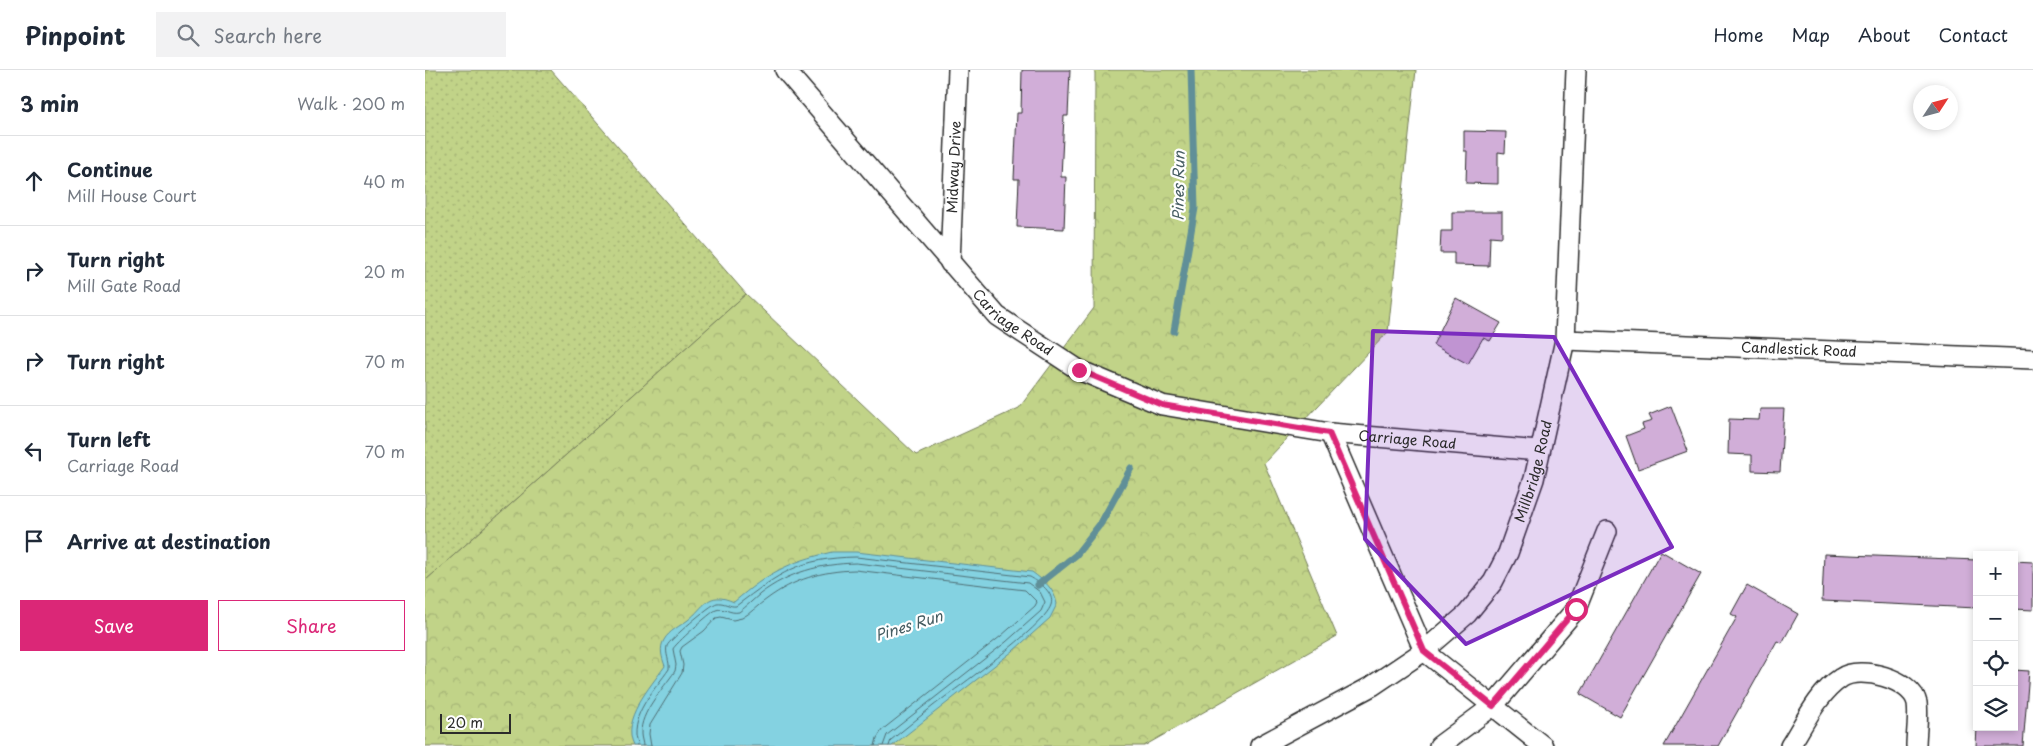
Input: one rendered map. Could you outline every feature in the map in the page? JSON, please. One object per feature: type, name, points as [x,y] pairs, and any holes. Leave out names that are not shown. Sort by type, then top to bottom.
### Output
[{"type":"street","name":"Carriage Road","points":[[785,70],[997,316],[1079,370],[1162,405],[1329,433],[1539,450]]},
{"type":"street","name":"Midway Drive","points":[[950,263],[958,70]]},
{"type":"street","name":"Millbridge Road","points":[[1260,746],[1372,686],[1424,651],[1467,614],[1493,582],[1508,553],[1534,479],[1565,340],[1576,70]]},
{"type":"street","name":"Candlestick Road","points":[[1565,340],[2033,359]]},
{"type":"street","points":[[1329,433],[1424,651],[1543,746]]},
{"type":"street","points":[[1439,746],[1493,706],[1576,609],[1607,531]]},
{"type":"street","points":[[1790,746],[1822,696],[1841,678],[1858,672],[1873,673],[1905,686],[1917,702],[1916,746]]},
{"type":"highlighted area","points":[[1373,331],[1554,337],[1672,547],[1466,644],[1365,539]]},
{"type":"green space","points":[[425,70],[551,70],[746,294],[425,581]]},
{"type":"green space","points":[[1095,70],[1416,70],[1388,332],[1264,463],[1337,636],[1144,746],[425,746],[425,581],[746,294],[916,455],[1019,408],[1094,308]]},
{"type":"water","points":[[832,552],[856,552],[1032,572],[1051,589],[1057,604],[1050,618],[1013,651],[892,746],[633,746],[630,736],[630,725],[633,715],[665,666],[661,650],[664,640],[669,634],[712,599],[718,598],[734,602],[757,583],[779,570],[803,560]]},
{"type":"building","points":[[1022,70],[1070,70],[1068,116],[1064,116],[1061,177],[1066,177],[1064,229],[1017,227],[1019,179],[1014,179],[1017,113],[1021,113]]},
{"type":"building","points":[[1464,131],[1506,132],[1505,153],[1498,152],[1498,184],[1466,183],[1467,151],[1464,151]]},
{"type":"building","points":[[1452,212],[1502,212],[1502,237],[1490,236],[1489,266],[1454,265],[1454,253],[1440,253],[1441,231],[1452,231]]},
{"type":"building","points":[[1456,298],[1501,323],[1490,341],[1483,338],[1468,364],[1433,345]]},
{"type":"building","points":[[1671,406],[1688,451],[1638,469],[1626,436],[1644,429],[1642,424],[1652,421],[1649,415]]},
{"type":"building","points":[[1760,409],[1784,409],[1780,472],[1752,471],[1752,455],[1728,454],[1729,419],[1759,420]]},
{"type":"building","points":[[1661,551],[1701,574],[1620,717],[1580,694]]},
{"type":"building","points":[[1824,554],[1973,560],[1973,608],[1822,601]]},
{"type":"building","points":[[2018,561],[2033,562],[2033,610],[2018,609]]},
{"type":"building","points":[[1747,585],[1798,614],[1782,643],[1777,641],[1718,746],[1664,746],[1737,617],[1731,614]]},
{"type":"building","points":[[2018,670],[2029,671],[2023,746],[1976,746],[1977,731],[2018,731]]},
{"type":"waterway","name":"Pines Run","points":[[1174,331],[1195,208],[1191,70]]},
{"type":"waterway","name":"Pines Run","points":[[1038,585],[1076,555],[1101,523],[1131,468]]},
{"type":"route","points":[[1079,370],[1162,405],[1329,433],[1424,651],[1493,706],[1576,609]]}]
